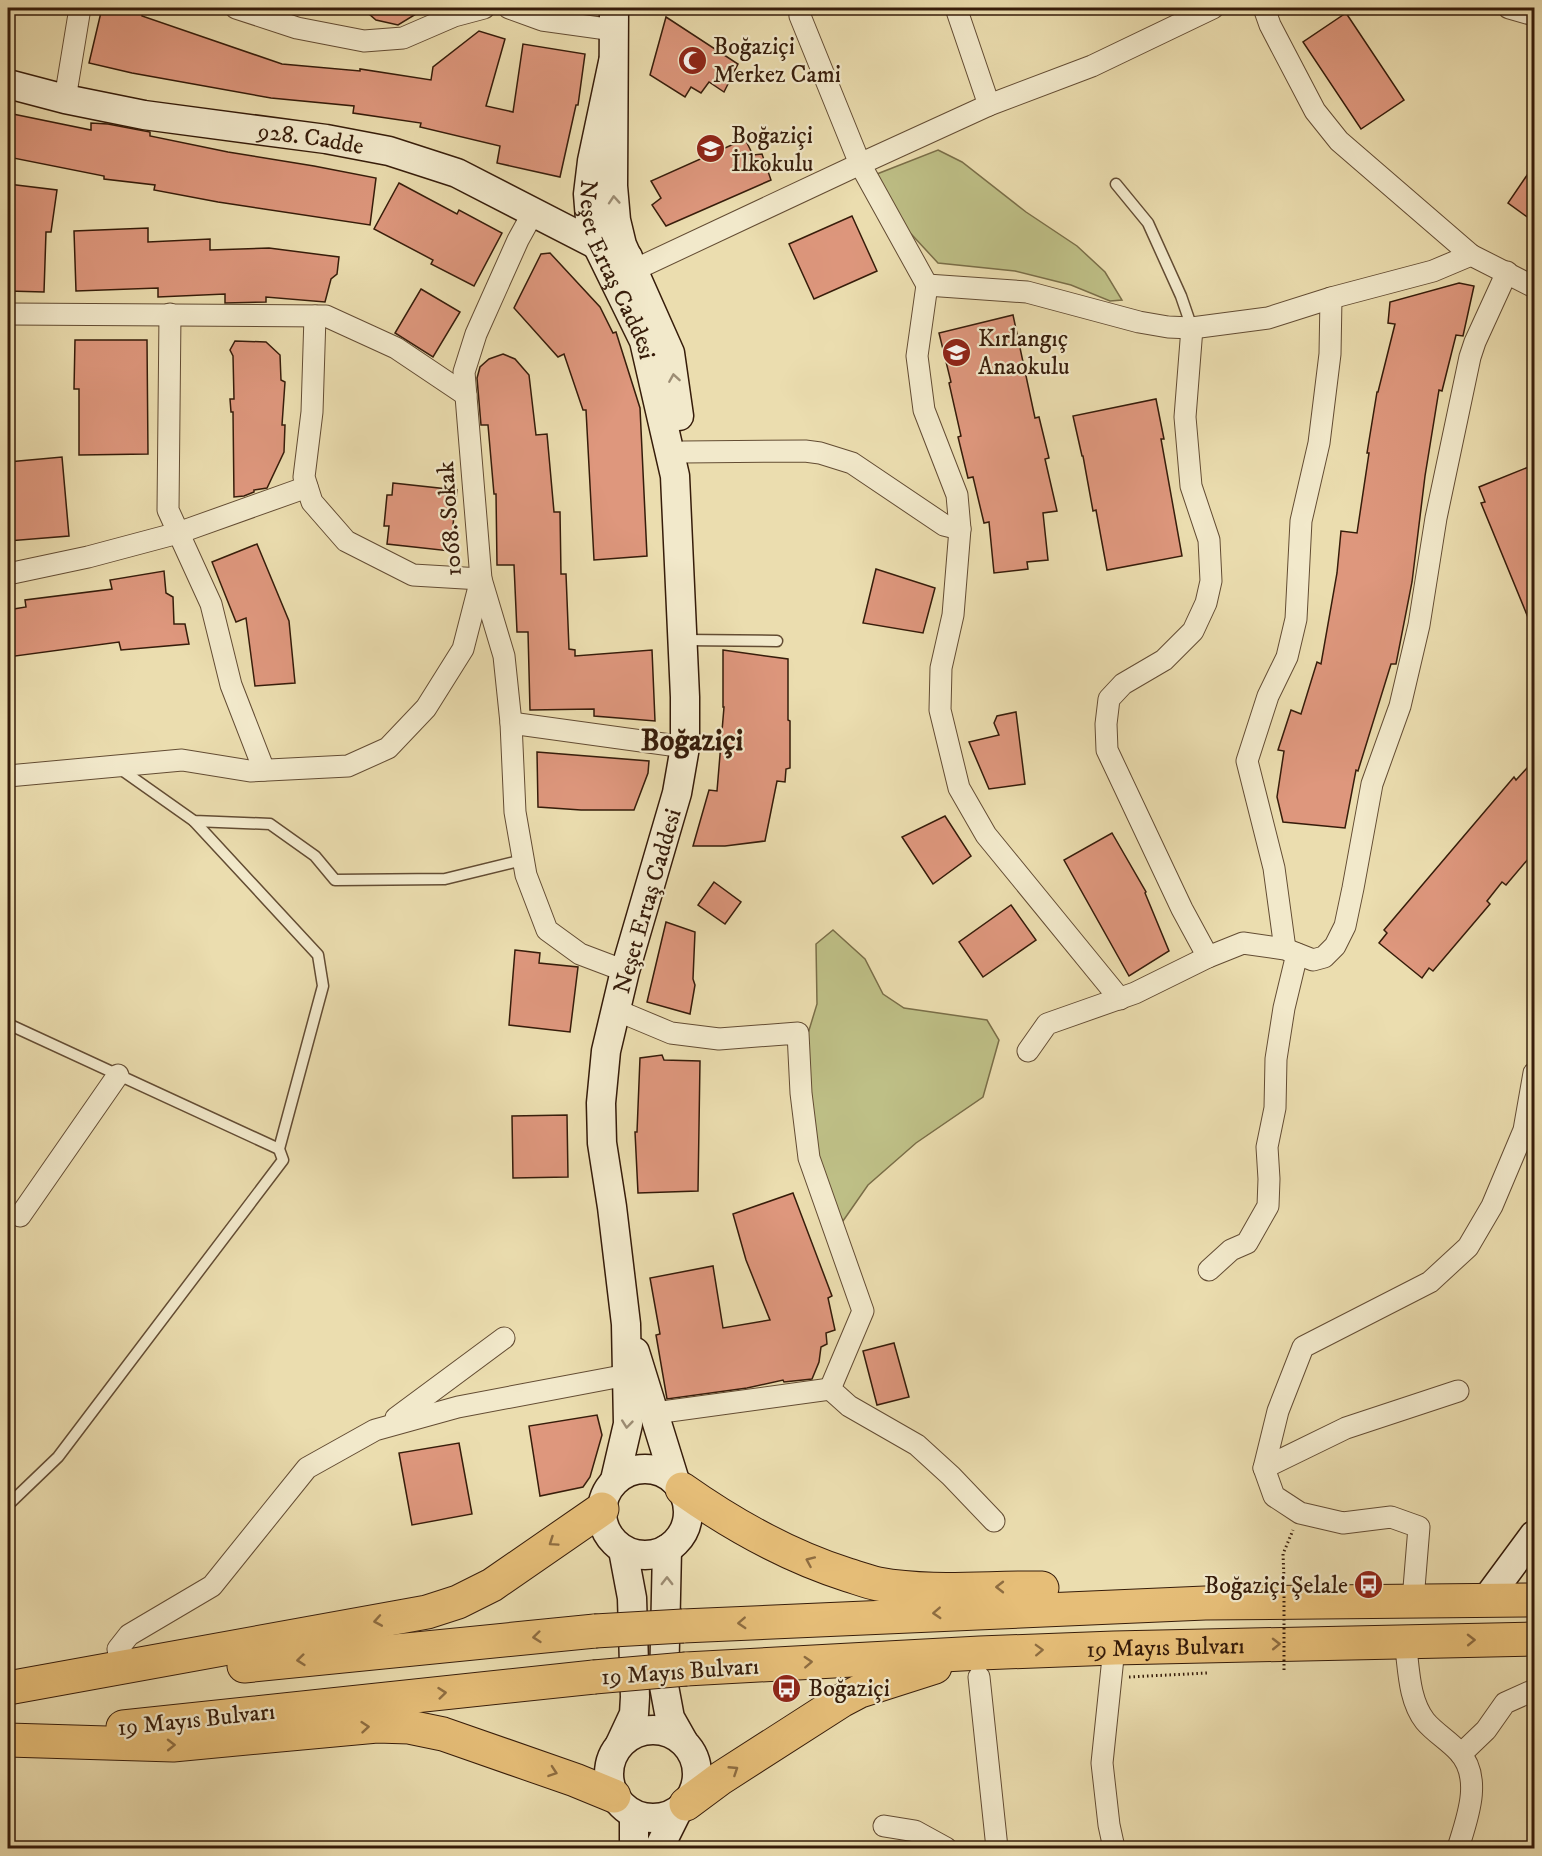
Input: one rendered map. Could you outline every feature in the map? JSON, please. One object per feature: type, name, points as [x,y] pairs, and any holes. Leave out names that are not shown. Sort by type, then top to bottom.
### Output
[{"type":"highway","points":[[678,1485],[722,1517],[773,1544],[826,1568],[877,1584],[921,1588],[1091,1589],[1205,1603]]},
{"type":"highway","points":[[8,1689],[408,1616],[448,1605],[492,1585],[602,1509]]},
{"type":"highway","name":"19 Mayıs Bulvarı","points":[[8,1689],[595,1631],[1002,1610],[1205,1603],[1534,1600]]},
{"type":"highway","name":"19 Mayıs Bulvarı","points":[[8,1740],[686,1669],[1112,1663],[1405,1641],[1534,1639]]},
{"type":"highway","points":[[681,1808],[721,1778],[841,1701],[870,1688],[980,1665]]},
{"type":"highway","points":[[8,1740],[173,1745],[377,1726],[409,1727],[472,1743],[575,1780],[624,1805]]},
{"type":"main road","name":"Neşet Ertaş Caddesi","points":[[614,19],[613,186],[616,220],[622,245],[670,353],[679,464],[685,747],[677,793],[664,844],[616,1010],[605,1062],[601,1103],[602,1143],[626,1324],[628,1424],[615,1480]]},
{"type":"main road","name":"Neşet Ertaş Caddesi","points":[[613,62],[592,161],[588,194],[590,219],[597,245],[644,341],[679,464]]},
{"type":"main road","name":"928. Cadde","points":[[8,84],[65,99],[144,115],[327,139],[389,151],[457,173],[631,263]]},
{"type":"main road","name":"Neşet Ertaş Caddesi","points":[[626,1324],[678,1485]]},
{"type":"main road","points":[[645,1469],[664,1473],[678,1485],[687,1500],[687,1522],[676,1543],[667,1549],[645,1556],[623,1550],[607,1533],[602,1521],[602,1509],[608,1489],[615,1480],[626,1473],[645,1469]]},
{"type":"main road","points":[[1486,1600],[1534,1535]]},
{"type":"main road","points":[[659,1848],[695,1785],[696,1765],[691,1752],[682,1741],[670,1718],[664,1686],[667,1549]]},
{"type":"main road","points":[[623,1550],[633,1598],[634,1714],[613,1756],[609,1769],[609,1783],[624,1805],[634,1848]]},
{"type":"main road","points":[[620,1744],[644,1731],[658,1730],[682,1741]]},
{"type":"main road","points":[[624,1805],[648,1819],[663,1818],[681,1808]]},
{"type":"street","points":[[65,99],[80,8]]},
{"type":"street","points":[[237,8],[297,28],[364,41],[403,38],[454,16],[484,8]]},
{"type":"street","points":[[509,8],[542,21],[614,19]]},
{"type":"street","points":[[799,8],[800,16],[860,164],[927,285],[917,356],[924,410],[957,495],[960,529],[954,615],[941,668],[940,710],[959,788],[986,835],[1120,999]]},
{"type":"street","points":[[957,8],[989,105]]},
{"type":"street","points":[[631,263],[860,164],[989,105],[1092,66],[1208,8]]},
{"type":"street","points":[[1264,8],[1270,25],[1315,111],[1339,141],[1471,255],[1534,287]]},
{"type":"street","points":[[1509,8],[1534,15]]},
{"type":"street","name":"1068. Sokak","points":[[8,776],[182,760],[250,771],[348,766],[388,748],[426,708],[463,649],[481,579],[464,372],[476,334],[518,240],[534,211]]},
{"type":"street","points":[[927,285],[1027,292],[1138,321],[1192,328],[1268,318],[1331,298],[1433,271],[1471,255]]},
{"type":"street","points":[[1028,1052],[1047,1024],[1120,999],[1243,943],[1291,951],[1313,960],[1324,957],[1335,946],[1345,926],[1372,784],[1400,706],[1419,625],[1436,518],[1470,357],[1508,272]]},
{"type":"street","points":[[1209,1270],[1231,1250],[1247,1243],[1268,1206],[1269,1179],[1266,1147],[1275,1108],[1276,1059],[1291,951],[1274,868],[1247,761],[1268,696],[1287,657],[1296,619],[1301,521],[1319,443],[1330,354],[1331,298]]},
{"type":"street","points":[[8,314],[326,316],[396,348],[466,395]]},
{"type":"street","points":[[170,314],[168,510],[211,604],[231,685],[264,770]]},
{"type":"street","points":[[315,316],[312,412],[304,477],[312,502],[346,541],[412,575],[481,579],[504,656],[511,723],[515,812],[526,875],[547,930],[580,954],[626,971]]},
{"type":"street","points":[[1192,328],[1185,417],[1191,486],[1209,540],[1211,581],[1206,603],[1193,632],[1164,660],[1124,684],[1109,699],[1106,732],[1107,750],[1177,898],[1208,957]]},
{"type":"street","points":[[679,464],[805,451],[820,453],[852,463],[944,525],[960,529]]},
{"type":"street","points":[[8,574],[88,557],[178,533],[307,487]]},
{"type":"street","points":[[511,723],[685,747]]},
{"type":"street","points":[[616,1010],[671,1033],[719,1039],[798,1033],[801,1093],[809,1158],[863,1311],[830,1389]]},
{"type":"street","points":[[1413,1600],[1419,1527],[1391,1517],[1343,1523],[1300,1513],[1274,1496],[1264,1468],[1278,1411],[1304,1347],[1430,1282],[1468,1247],[1492,1206],[1524,1130],[1534,1073]]},
{"type":"street","points":[[20,1216],[118,1075]]},
{"type":"street","points":[[122,1668],[118,1649],[129,1635],[212,1586],[307,1468],[403,1414],[504,1338]]},
{"type":"street","points":[[375,1430],[458,1407],[627,1375]]},
{"type":"street","points":[[655,1413],[830,1389],[849,1406],[917,1445],[951,1476],[993,1521]]},
{"type":"street","points":[[1264,1468],[1347,1428],[1458,1392]]},
{"type":"street","points":[[1405,1641],[1413,1698],[1425,1720],[1461,1754],[1472,1777],[1470,1810],[1458,1848]]},
{"type":"street","points":[[1112,1663],[1102,1763],[1114,1848]]},
{"type":"street","points":[[980,1665],[997,1848]]},
{"type":"street","points":[[1461,1754],[1486,1730],[1505,1704],[1534,1690]]},
{"type":"street","points":[[884,1826],[915,1831],[946,1848]]},
{"type":"lane","points":[[1116,184],[1148,223],[1181,296],[1192,328]]},
{"type":"lane","points":[[682,640],[777,641]]},
{"type":"lane","points":[[8,1505],[58,1457],[283,1160],[279,1149],[323,986],[318,955],[194,821],[117,766]]},
{"type":"lane","points":[[194,821],[270,824],[315,856],[335,880],[445,879],[524,860]]},
{"type":"lane","points":[[8,1024],[279,1149]]},
{"type":"path","points":[[1284,1670],[1283,1554],[1300,1513]]},
{"type":"path","points":[[1112,1663],[1214,1672]]},
{"type":"green space","points":[[938,150],[962,162],[1026,212],[1077,246],[1105,272],[1122,300],[1110,301],[1071,285],[1015,271],[938,263],[901,223],[877,174]]},
{"type":"green space","points":[[833,930],[865,959],[883,994],[904,1008],[987,1020],[999,1040],[983,1097],[916,1143],[868,1185],[843,1221],[817,1167],[806,1040],[817,1004],[816,944]]},
{"type":"building","points":[[102,8],[142,10],[142,16],[282,64],[360,71],[360,69],[431,80],[433,67],[479,31],[505,39],[486,106],[513,112],[523,44],[585,54],[578,105],[576,105],[560,177],[497,163],[500,146],[420,127],[421,123],[353,113],[354,106],[271,98],[89,63]]},
{"type":"building","points":[[362,8],[426,8],[398,25],[376,20]]},
{"type":"building","points":[[1346,13],[1404,100],[1361,129],[1303,42]]},
{"type":"building","name":"Boğaziçi Merkez Cami","points":[[666,17],[738,64],[724,92],[709,82],[701,93],[691,87],[685,97],[650,75]]},
{"type":"building","points":[[8,113],[91,130],[91,123],[108,124],[150,132],[150,136],[228,152],[376,178],[370,225],[154,190],[155,185],[104,179],[104,176],[8,157]]},
{"type":"building","points":[[745,139],[753,155],[762,154],[771,180],[666,226],[652,205],[661,198],[651,181]]},
{"type":"building","points":[[1534,165],[1534,222],[1508,203]]},
{"type":"building","points":[[399,183],[457,214],[459,210],[502,233],[474,286],[431,264],[433,260],[374,229]]},
{"type":"building","points":[[8,184],[57,190],[51,232],[46,232],[44,292],[8,291]]},
{"type":"building","points":[[852,216],[877,271],[814,299],[789,244]]},
{"type":"building","points":[[148,228],[148,242],[210,239],[210,250],[269,248],[339,257],[337,274],[331,279],[325,302],[266,297],[266,302],[225,303],[225,294],[158,297],[158,288],[76,291],[74,231]]},
{"type":"building","points":[[550,253],[600,307],[613,333],[616,332],[640,408],[647,556],[594,560],[586,410],[583,410],[564,354],[558,357],[514,308],[541,254]]},
{"type":"building","points":[[1459,283],[1474,286],[1463,336],[1456,335],[1442,391],[1439,390],[1425,476],[1412,582],[1396,664],[1391,664],[1358,771],[1356,770],[1345,828],[1283,822],[1277,797],[1284,751],[1278,750],[1291,710],[1301,714],[1317,662],[1321,664],[1337,573],[1341,531],[1357,533],[1377,392],[1395,324],[1388,323],[1390,302]]},
{"type":"building","points":[[421,289],[460,312],[433,357],[395,333]]},
{"type":"building","points":[[1013,315],[1035,418],[1039,417],[1049,458],[1045,459],[1057,511],[1043,513],[1048,560],[1027,562],[1028,569],[994,573],[989,522],[984,523],[973,477],[968,478],[958,437],[961,436],[949,383],[951,382],[939,333]]},
{"type":"building","points":[[75,340],[147,340],[148,454],[79,455],[79,389],[74,389]]},
{"type":"building","points":[[235,341],[266,342],[280,355],[281,380],[285,382],[282,425],[285,425],[284,452],[267,488],[234,497],[233,412],[231,412],[230,399],[234,399],[233,356],[230,350]]},
{"type":"building","points":[[503,354],[515,359],[529,375],[536,435],[547,434],[554,512],[560,512],[561,574],[566,574],[569,649],[575,650],[575,656],[652,650],[655,721],[594,716],[594,709],[530,710],[528,632],[517,632],[514,565],[497,565],[496,494],[494,494],[488,425],[481,425],[477,378],[480,367],[489,359]]},
{"type":"building","points":[[1156,399],[1182,556],[1107,570],[1096,510],[1093,511],[1073,416]]},
{"type":"building","points":[[62,457],[69,536],[8,541],[8,462]]},
{"type":"building","points":[[1531,466],[1534,475],[1534,632],[1481,503],[1485,502],[1479,487]]},
{"type":"building","points":[[393,483],[457,490],[450,551],[387,544],[389,526],[384,526],[387,495],[392,495]]},
{"type":"building","points":[[257,544],[289,621],[295,683],[255,686],[246,618],[236,622],[212,562]]},
{"type":"building","points":[[876,569],[935,588],[923,633],[863,623]]},
{"type":"building","points":[[164,571],[166,593],[173,597],[174,624],[185,624],[189,644],[121,650],[119,642],[8,657],[8,610],[26,607],[25,600],[112,589],[110,580]]},
{"type":"building","points":[[723,650],[788,659],[790,768],[786,769],[785,782],[777,781],[765,841],[725,846],[693,846],[709,790],[717,791],[724,707]]},
{"type":"building","points":[[1016,712],[1025,784],[989,789],[969,742],[999,735],[994,723],[997,716]]},
{"type":"building","points":[[537,752],[649,761],[648,773],[634,810],[538,807]]},
{"type":"building","points":[[1527,768],[1534,774],[1534,852],[1506,885],[1502,882],[1487,901],[1490,904],[1433,971],[1429,968],[1422,978],[1379,943],[1387,933],[1384,930],[1514,777],[1516,780]]},
{"type":"building","points":[[945,816],[971,856],[933,884],[902,837]]},
{"type":"building","points":[[1112,833],[1146,892],[1169,951],[1129,976],[1064,860]]},
{"type":"building","points":[[714,882],[741,902],[725,924],[698,905]]},
{"type":"building","points":[[1011,905],[1036,940],[983,977],[959,942]]},
{"type":"building","points":[[666,922],[695,932],[693,979],[695,985],[690,1014],[647,1002]]},
{"type":"building","points":[[515,950],[540,953],[539,963],[578,967],[570,1032],[509,1025]]},
{"type":"building","points":[[662,1055],[664,1060],[700,1061],[698,1191],[638,1193],[635,1132],[637,1132],[640,1058]]},
{"type":"building","points":[[567,1115],[568,1177],[513,1178],[512,1116]]},
{"type":"building","points":[[793,1193],[832,1296],[828,1298],[835,1330],[826,1333],[827,1344],[821,1347],[819,1362],[812,1379],[784,1382],[783,1380],[747,1388],[667,1399],[656,1335],[660,1334],[650,1278],[713,1266],[723,1328],[770,1320],[746,1260],[733,1214]]},
{"type":"building","points":[[894,1343],[909,1397],[877,1405],[863,1351]]},
{"type":"building","points":[[597,1415],[602,1435],[590,1477],[583,1487],[540,1496],[529,1426]]},
{"type":"building","points":[[459,1443],[472,1514],[412,1525],[399,1453]]},
{"type":"place","name":"Boğaziçi Merkez Cami","points":[[692,60]]},
{"type":"place","name":"Boğaziçi İlkokulu","points":[[710,149]]},
{"type":"place","name":"Kırlangıç Anaokulu","points":[[957,352]]},
{"type":"place","name":"Boğaziçi Şelale","points":[[1369,1585]]},
{"type":"place","name":"Boğaziçi","points":[[787,1688]]},
{"type":"district","name":"Boğaziçi","points":[[692,740]]}]
